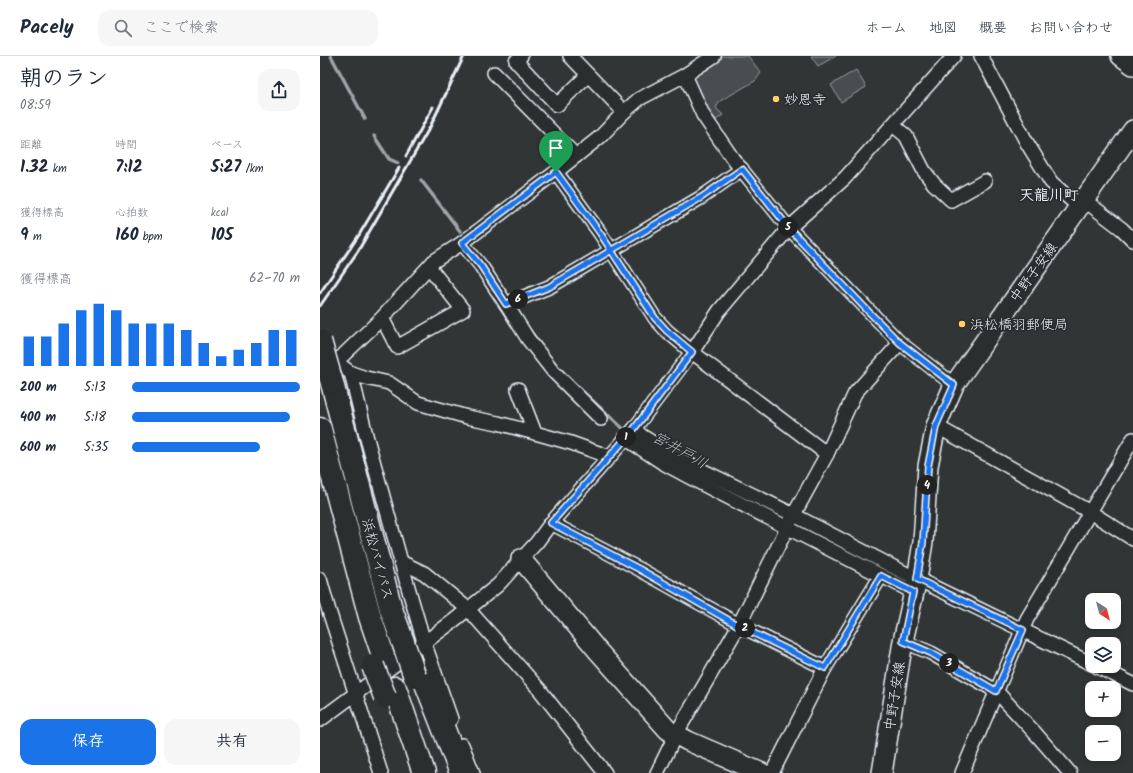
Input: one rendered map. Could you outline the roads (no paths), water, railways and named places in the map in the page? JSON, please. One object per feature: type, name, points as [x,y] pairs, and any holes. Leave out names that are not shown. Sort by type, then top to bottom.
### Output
[{"type":"highway","name":"浜松バイパス","points":[[320,341],[326,379],[391,609],[412,641],[418,674]]},
{"type":"highway","name":"浜松バイパス","points":[[320,429],[370,617],[379,663],[390,693]]},
{"type":"highway","points":[[418,674],[449,773]]},
{"type":"highway","points":[[418,674],[461,773]]},
{"type":"highway","points":[[390,693],[408,773]]},
{"type":"highway","points":[[390,693],[424,773]]},
{"type":"main road","points":[[1121,56],[1133,65]]},
{"type":"main road","name":"中野子安線","points":[[882,773],[903,641],[923,542],[928,466],[936,426],[954,385],[1133,130]]},
{"type":"main road","points":[[326,379],[336,362]]},
{"type":"main road","points":[[521,559],[598,651],[668,730],[688,741],[762,773]]},
{"type":"street","points":[[521,56],[516,61],[557,105],[588,75]]},
{"type":"street","points":[[570,56],[624,112]]},
{"type":"street","points":[[610,457],[571,443],[498,423],[467,417],[418,402],[389,383],[351,373],[336,362],[382,318],[434,261],[462,243],[556,172],[600,137],[639,99],[685,75],[714,56]]},
{"type":"street","points":[[320,720],[356,695],[412,641],[468,609],[498,585],[538,542],[551,523],[630,434],[692,352],[719,311],[789,228],[844,178],[954,56]]},
{"type":"street","points":[[981,56],[1027,143],[1051,182],[1082,204],[1122,229],[1133,240]]},
{"type":"street","points":[[494,73],[576,156]]},
{"type":"street","points":[[685,75],[703,115],[733,159],[789,228],[900,343],[954,385]]},
{"type":"street","points":[[893,125],[906,136],[924,171],[934,184],[951,200],[985,181]]},
{"type":"street","points":[[509,303],[549,287],[702,197],[742,169]]},
{"type":"street","points":[[556,172],[655,318],[667,331],[692,352],[827,454]]},
{"type":"street","points":[[462,243],[509,303],[528,339],[553,371],[601,419]]},
{"type":"street","points":[[382,318],[397,347],[463,310],[429,267]]},
{"type":"street","points":[[657,773],[676,734],[739,626],[827,454],[854,393],[900,343]]},
{"type":"street","points":[[351,373],[401,562],[412,641],[450,717],[473,773]]},
{"type":"street","points":[[518,389],[535,433]]},
{"type":"street","points":[[936,426],[1090,512],[1133,538]]},
{"type":"street","points":[[630,434],[642,436],[881,576],[915,585]]},
{"type":"street","points":[[963,772],[996,691],[1028,619],[1133,439]]},
{"type":"street","points":[[791,522],[915,585],[1023,630],[1085,661]]},
{"type":"street","points":[[551,523],[639,569],[739,626],[825,668]]},
{"type":"street","points":[[401,562],[424,573],[468,609],[538,689],[605,773]]},
{"type":"street","points":[[772,773],[825,668],[881,576]]},
{"type":"street","points":[[320,579],[324,613],[356,695],[381,773]]},
{"type":"street","points":[[903,641],[931,653],[996,691],[1070,773]]},
{"type":"street","points":[[1110,673],[1133,684]]},
{"type":"waterway","name":"宮井戸川","points":[[331,56],[365,119]]},
{"type":"waterway","name":"宮井戸川","points":[[374,136],[389,159],[398,163]]},
{"type":"waterway","name":"宮井戸川","points":[[421,180],[460,231]]},
{"type":"waterway","name":"宮井戸川","points":[[529,329],[542,347]]},
{"type":"waterway","name":"宮井戸川","points":[[550,357],[562,372]]},
{"type":"waterway","name":"宮井戸川","points":[[583,392],[627,432]]},
{"type":"waterway","name":"宮井戸川","points":[[813,533],[895,575]]},
{"type":"tunnel","points":[[320,479],[388,513]]},
{"type":"railway","points":[[320,306],[358,251],[430,127],[464,56]]},
{"type":"railway","points":[[406,156],[433,107]]},
{"type":"railway","points":[[320,293],[359,235],[399,168]]},
{"type":"place","name":"妙恩寺","points":[[776,99]]},
{"type":"place","name":"浜松橋羽郵便局","points":[[962,324]]},
{"type":"district","name":"天龍川町","points":[[1049,195]]}]
